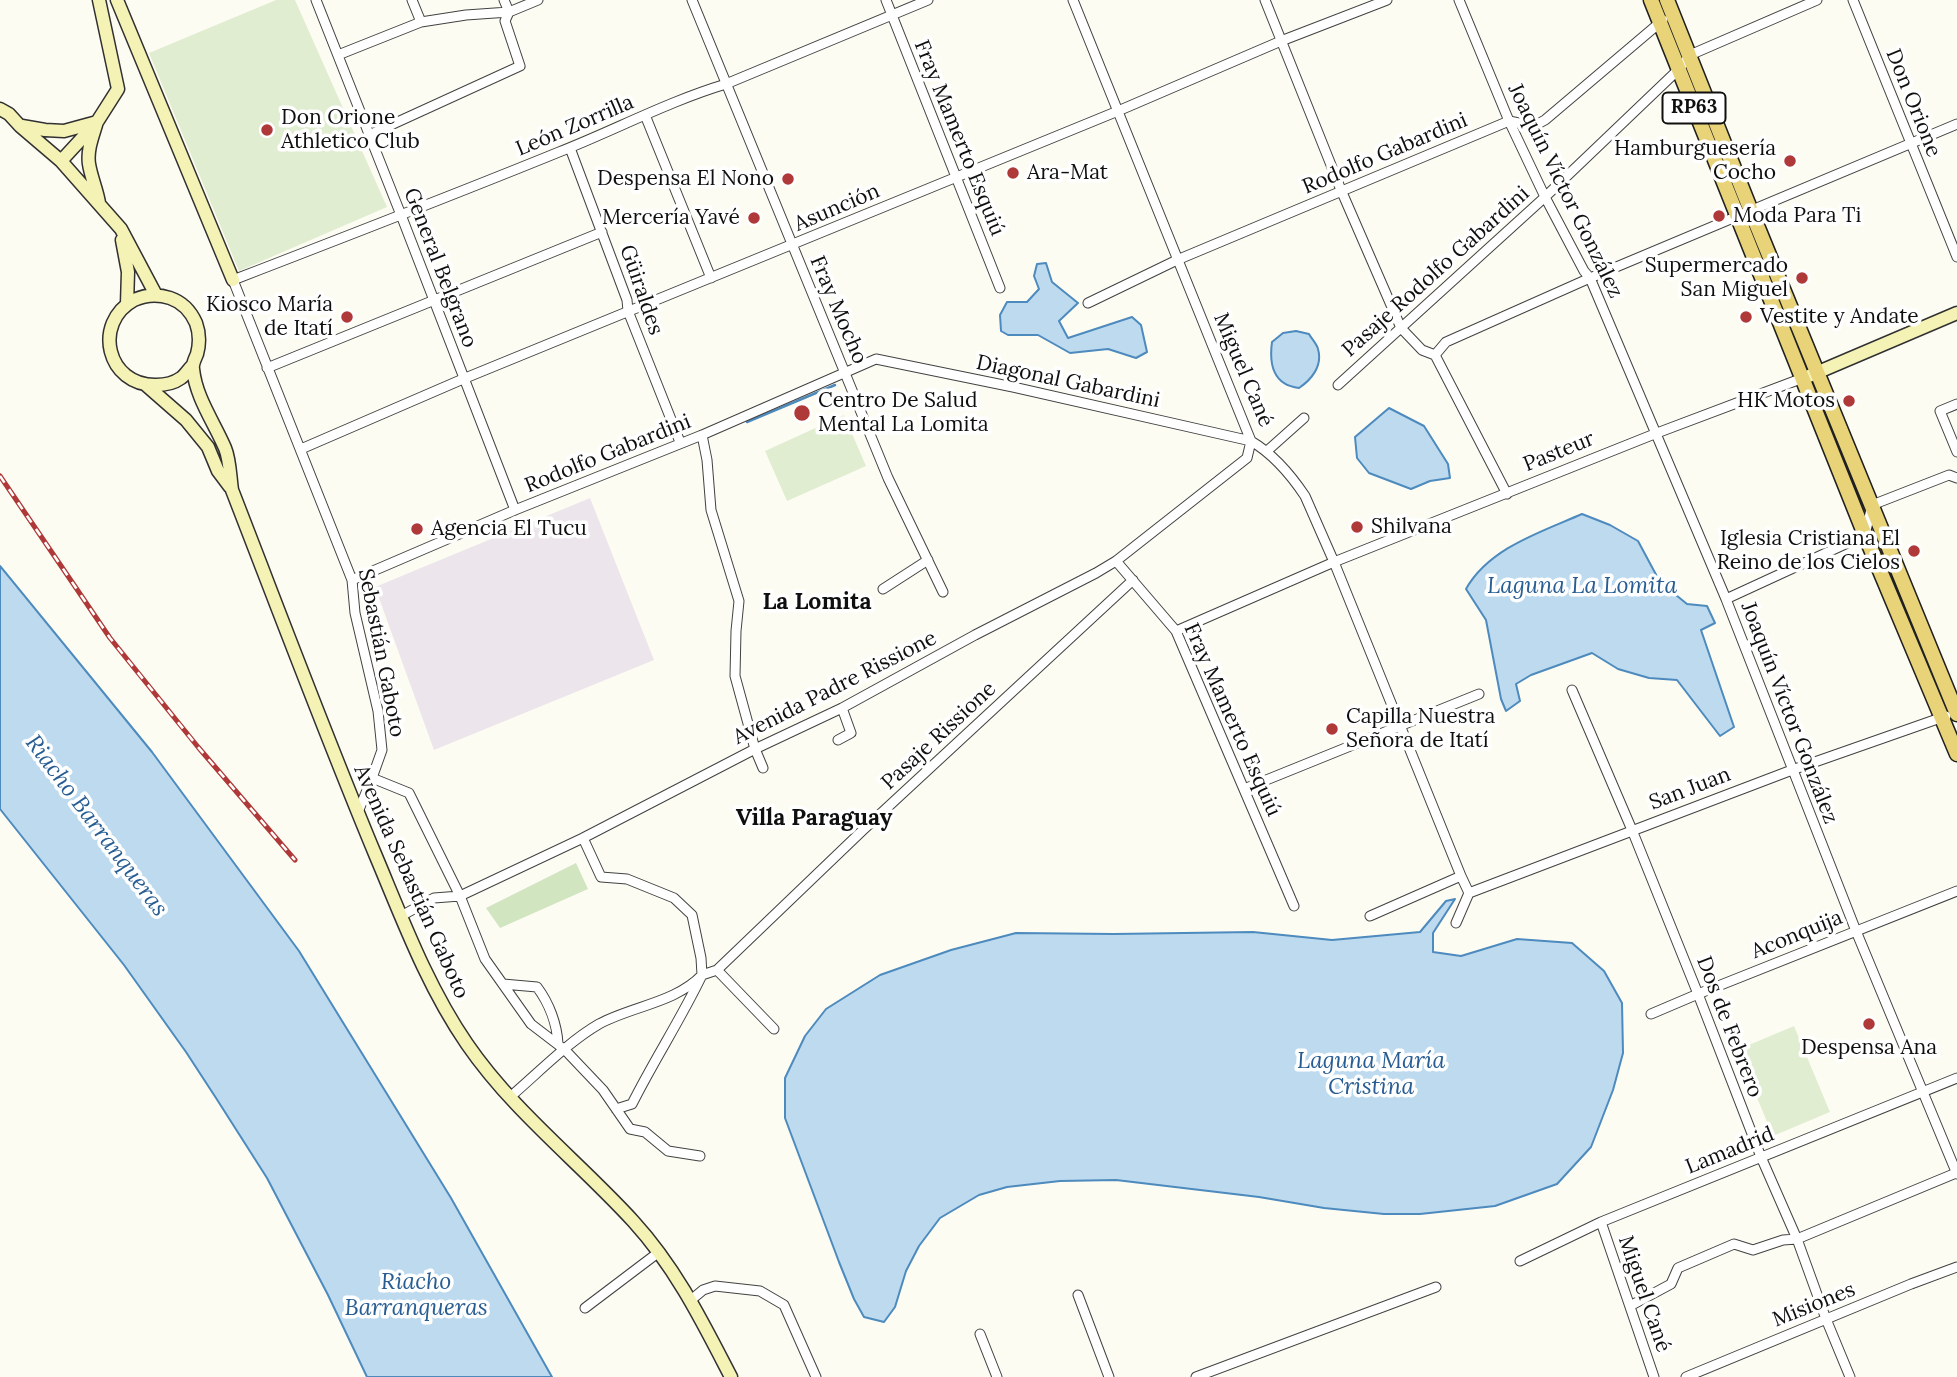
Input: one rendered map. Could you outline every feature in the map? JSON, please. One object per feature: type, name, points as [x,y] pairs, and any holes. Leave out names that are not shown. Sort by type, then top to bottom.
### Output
[{"type":"main road","points":[[61,161],[97,122],[118,89],[99,0]]},
{"type":"main road","points":[[117,0],[233,280]]},
{"type":"main road","name":"RP63","points":[[1651,0],[1690,55],[1803,378],[1865,535],[1952,716]]},
{"type":"main road","name":"RP63","points":[[1667,0],[1667,19],[1679,69],[1818,373],[1872,505],[1952,716],[1957,754]]},
{"type":"main road","points":[[0,109],[61,161],[121,229],[156,295],[141,297],[127,304]]},
{"type":"main road","points":[[20,126],[64,131],[97,122]]},
{"type":"main road","points":[[97,122],[89,164],[99,203]]},
{"type":"main road","name":"Avenida Sebastián Gaboto","points":[[121,229],[128,272],[127,304],[117,315],[111,328],[109,343],[112,356],[117,367],[127,377],[146,386],[186,421],[208,447],[218,471],[232,490]]},
{"type":"main road","name":"Avenida Sebastián Gaboto","points":[[156,295],[172,298],[186,307],[195,320],[200,335],[192,366],[202,400],[226,451],[232,490],[358,813],[426,973],[459,1032],[485,1070],[633,1221],[659,1252],[691,1300],[731,1377]]},
{"type":"main road","name":"Pasteur","points":[[1803,378],[1957,313]]},
{"type":"main road","points":[[146,386],[163,385],[180,379],[192,366]]},
{"type":"street","name":"General Belgrano","points":[[316,0],[514,510]]},
{"type":"street","points":[[412,0],[421,22]]},
{"type":"street","points":[[369,135],[520,66],[505,21],[509,12],[504,0]]},
{"type":"street","points":[[338,55],[421,22],[509,12],[538,0]]},
{"type":"street","name":"Fray Mocho","points":[[692,0],[888,478],[943,592]]},
{"type":"street","name":"Fray Mamerto Esquiú","points":[[886,0],[1000,288]]},
{"type":"street","name":"León Zorrilla","points":[[233,280],[570,148],[928,0]]},
{"type":"street","name":"Miguel Cané","points":[[1073,0],[1251,441],[1267,451],[1305,496],[1469,892]]},
{"type":"street","points":[[1265,0],[1341,190],[1401,328],[1422,350],[1435,355],[1507,494]]},
{"type":"street","name":"Asunción","points":[[301,449],[463,379],[1118,111],[1281,41],[1387,0]]},
{"type":"street","name":"Joaquín Víctor González","points":[[1458,0],[1508,121],[1545,197],[1590,278],[1657,433],[1726,599],[1856,931],[1957,1174]]},
{"type":"street","points":[[1679,69],[1690,55],[1817,0]]},
{"type":"street","name":"Don Orione","points":[[1853,0],[1957,257]]},
{"type":"street","name":"Rodolfo Gabardini","points":[[1088,303],[1177,260],[1508,121],[1534,126],[1545,120],[1667,19]]},
{"type":"street","name":"Pasaje Rodolfo Gabardini","points":[[1338,385],[1545,197],[1679,69]]},
{"type":"street","points":[[645,115],[711,278]]},
{"type":"street","points":[[1435,355],[1446,342],[1590,278],[1957,124]]},
{"type":"street","name":"Güiraldes","points":[[570,148],[627,300],[628,311],[680,442]]},
{"type":"street","points":[[267,368],[602,232]]},
{"type":"street","name":"Sebastián Gaboto","points":[[233,280],[352,580],[355,613],[378,711],[382,750],[358,813]]},
{"type":"street","name":"Rodolfo Gabardini","points":[[352,580],[514,510],[702,435],[876,359]]},
{"type":"street","name":"Diagonal Gabardini","points":[[876,359],[1251,441]]},
{"type":"street","name":"Pasteur","points":[[1176,631],[1334,562],[1657,433],[1803,378]]},
{"type":"street","points":[[1957,404],[1940,411],[1957,452]]},
{"type":"street","points":[[1267,451],[1304,418]]},
{"type":"street","points":[[702,435],[711,510],[739,601],[735,676],[755,749],[763,768]]},
{"type":"street","name":"Avenida Padre Rissione","points":[[401,916],[434,898],[460,896],[583,838],[755,749],[842,708],[1116,561],[1247,458],[1251,441]]},
{"type":"street","points":[[1726,599],[1865,535],[1872,505],[1949,475],[1957,478]]},
{"type":"street","points":[[883,589],[928,560]]},
{"type":"street","name":"Fray Mamerto Esquiú","points":[[1116,561],[1176,631],[1294,906]]},
{"type":"street","name":"Pasaje Rissione","points":[[510,1097],[561,1047],[600,1024],[681,990],[702,975],[717,970],[863,830],[1133,580]]},
{"type":"street","name":"Dos de Febrero","points":[[1572,690],[1632,830],[1760,1157],[1797,1239],[1850,1377]]},
{"type":"street","points":[[1244,789],[1479,694]]},
{"type":"street","points":[[838,740],[851,733],[842,708]]},
{"type":"street","name":"San Juan","points":[[1469,892],[1792,769],[1952,716]]},
{"type":"street","points":[[372,778],[409,793],[460,896],[485,959],[531,1024],[561,1047],[603,1090],[630,1129],[645,1132],[668,1151],[700,1156]]},
{"type":"street","points":[[583,838],[601,877],[627,879],[674,898],[692,915],[701,958],[702,975],[685,1010],[650,1067],[632,1104],[616,1109]]},
{"type":"street","points":[[1370,916],[1461,876]]},
{"type":"street","name":"Aconquija","points":[[1651,1014],[1957,891]]},
{"type":"street","points":[[1456,923],[1469,892]]},
{"type":"street","points":[[717,970],[774,1030]]},
{"type":"street","points":[[503,984],[537,987],[544,996],[561,1047]]},
{"type":"street","name":"Lamadrid","points":[[1520,1261],[1601,1222],[1957,1078]]},
{"type":"street","points":[[1630,1306],[1671,1284],[1678,1268],[1734,1244],[1753,1250],[1783,1240],[1797,1239],[1957,1174]]},
{"type":"street","name":"Miguel Cané","points":[[1601,1222],[1654,1377]]},
{"type":"street","points":[[585,1308],[659,1252]]},
{"type":"street","name":"Misiones","points":[[1686,1377],[1957,1267]]},
{"type":"street","points":[[691,1300],[703,1290],[715,1286],[760,1291],[784,1305],[816,1377]]},
{"type":"street","points":[[1196,1377],[1436,1287]]},
{"type":"street","points":[[1078,1295],[1109,1377]]},
{"type":"street","points":[[980,1334],[997,1377]]},
{"type":"shaded area","points":[[590,498],[654,660],[434,750],[375,587]]},
{"type":"green space","name":"Don Orione Athletico Club","points":[[276,0],[295,0],[387,207],[239,271],[149,53]]},
{"type":"green space","points":[[844,415],[866,466],[787,501],[765,451]]},
{"type":"green space","points":[[576,863],[588,889],[500,928],[486,908]]},
{"type":"green space","points":[[1794,1026],[1830,1112],[1773,1136],[1737,1050]]},
{"type":"water","points":[[1046,263],[1052,282],[1078,303],[1059,321],[1068,338],[1132,317],[1141,325],[1147,352],[1136,358],[1108,349],[1070,353],[1038,335],[1008,335],[1001,331],[1000,315],[1007,302],[1027,302],[1039,289],[1034,276],[1037,264]]},
{"type":"water","points":[[1296,331],[1309,334],[1319,355],[1315,372],[1299,388],[1283,383],[1278,378],[1271,358],[1272,342],[1283,333]]},
{"type":"water","points":[[1389,408],[1424,426],[1448,464],[1450,478],[1430,481],[1411,489],[1369,473],[1357,458],[1355,437]]},
{"type":"water","name":"Laguna La Lomita","points":[[1582,514],[1610,525],[1638,541],[1660,582],[1687,604],[1707,606],[1715,623],[1701,630],[1734,727],[1720,736],[1677,680],[1649,678],[1618,669],[1592,653],[1531,675],[1516,684],[1520,701],[1506,711],[1501,699],[1486,620],[1466,589],[1476,575],[1502,552]]},
{"type":"water","name":"Riacho Barranqueras","points":[[0,566],[152,752],[299,951],[451,1198],[552,1377],[367,1377],[267,1178],[216,1098],[124,965],[0,809]]},
{"type":"water","name":"Laguna María Cristina","points":[[1455,899],[1433,933],[1433,952],[1461,956],[1517,939],[1572,943],[1604,971],[1622,1003],[1623,1053],[1613,1090],[1591,1147],[1557,1184],[1495,1206],[1420,1214],[1384,1214],[1324,1208],[1259,1197],[1116,1180],[1060,1181],[1007,1187],[979,1195],[940,1218],[919,1246],[906,1271],[895,1307],[884,1322],[864,1317],[839,1262],[785,1118],[785,1078],[805,1036],[826,1009],[880,975],[951,950],[1016,933],[1253,932],[1332,940],[1420,932],[1446,901]]},
{"type":"waterway","points":[[747,422],[835,385]]},
{"type":"railway","points":[[0,476],[110,638],[198,747],[295,860]]},
{"type":"place","name":"Don Orione Athletico Club","points":[[267,130]]},
{"type":"place","name":"Hamburguesería Cocho","points":[[1790,161]]},
{"type":"place","name":"Ara-Mat","points":[[1013,173]]},
{"type":"place","name":"Despensa El Nono","points":[[788,179]]},
{"type":"place","name":"Moda Para Ti","points":[[1719,216]]},
{"type":"place","name":"Mercería Yavé","points":[[754,218]]},
{"type":"place","name":"Supermercado San Miguel","points":[[1802,278]]},
{"type":"place","name":"Kiosco María de Itatí","points":[[347,317]]},
{"type":"place","name":"Vestite y Andate","points":[[1746,317]]},
{"type":"place","name":"HK Motos","points":[[1849,401]]},
{"type":"place","name":"Centro De Salud Mental La Lomita","points":[[802,413]]},
{"type":"place","name":"Shilvana","points":[[1357,527]]},
{"type":"place","name":"Agencia El Tucu","points":[[417,529]]},
{"type":"place","name":"Iglesia Cristiana El Reino de los Cielos","points":[[1914,551]]},
{"type":"place","name":"Capilla Nuestra Señora de Itatí","points":[[1332,729]]},
{"type":"place","name":"Despensa Ana","points":[[1869,1024]]},
{"type":"district","name":"La Lomita","points":[[817,602]]},
{"type":"district","name":"Villa Paraguay","points":[[814,818]]}]
